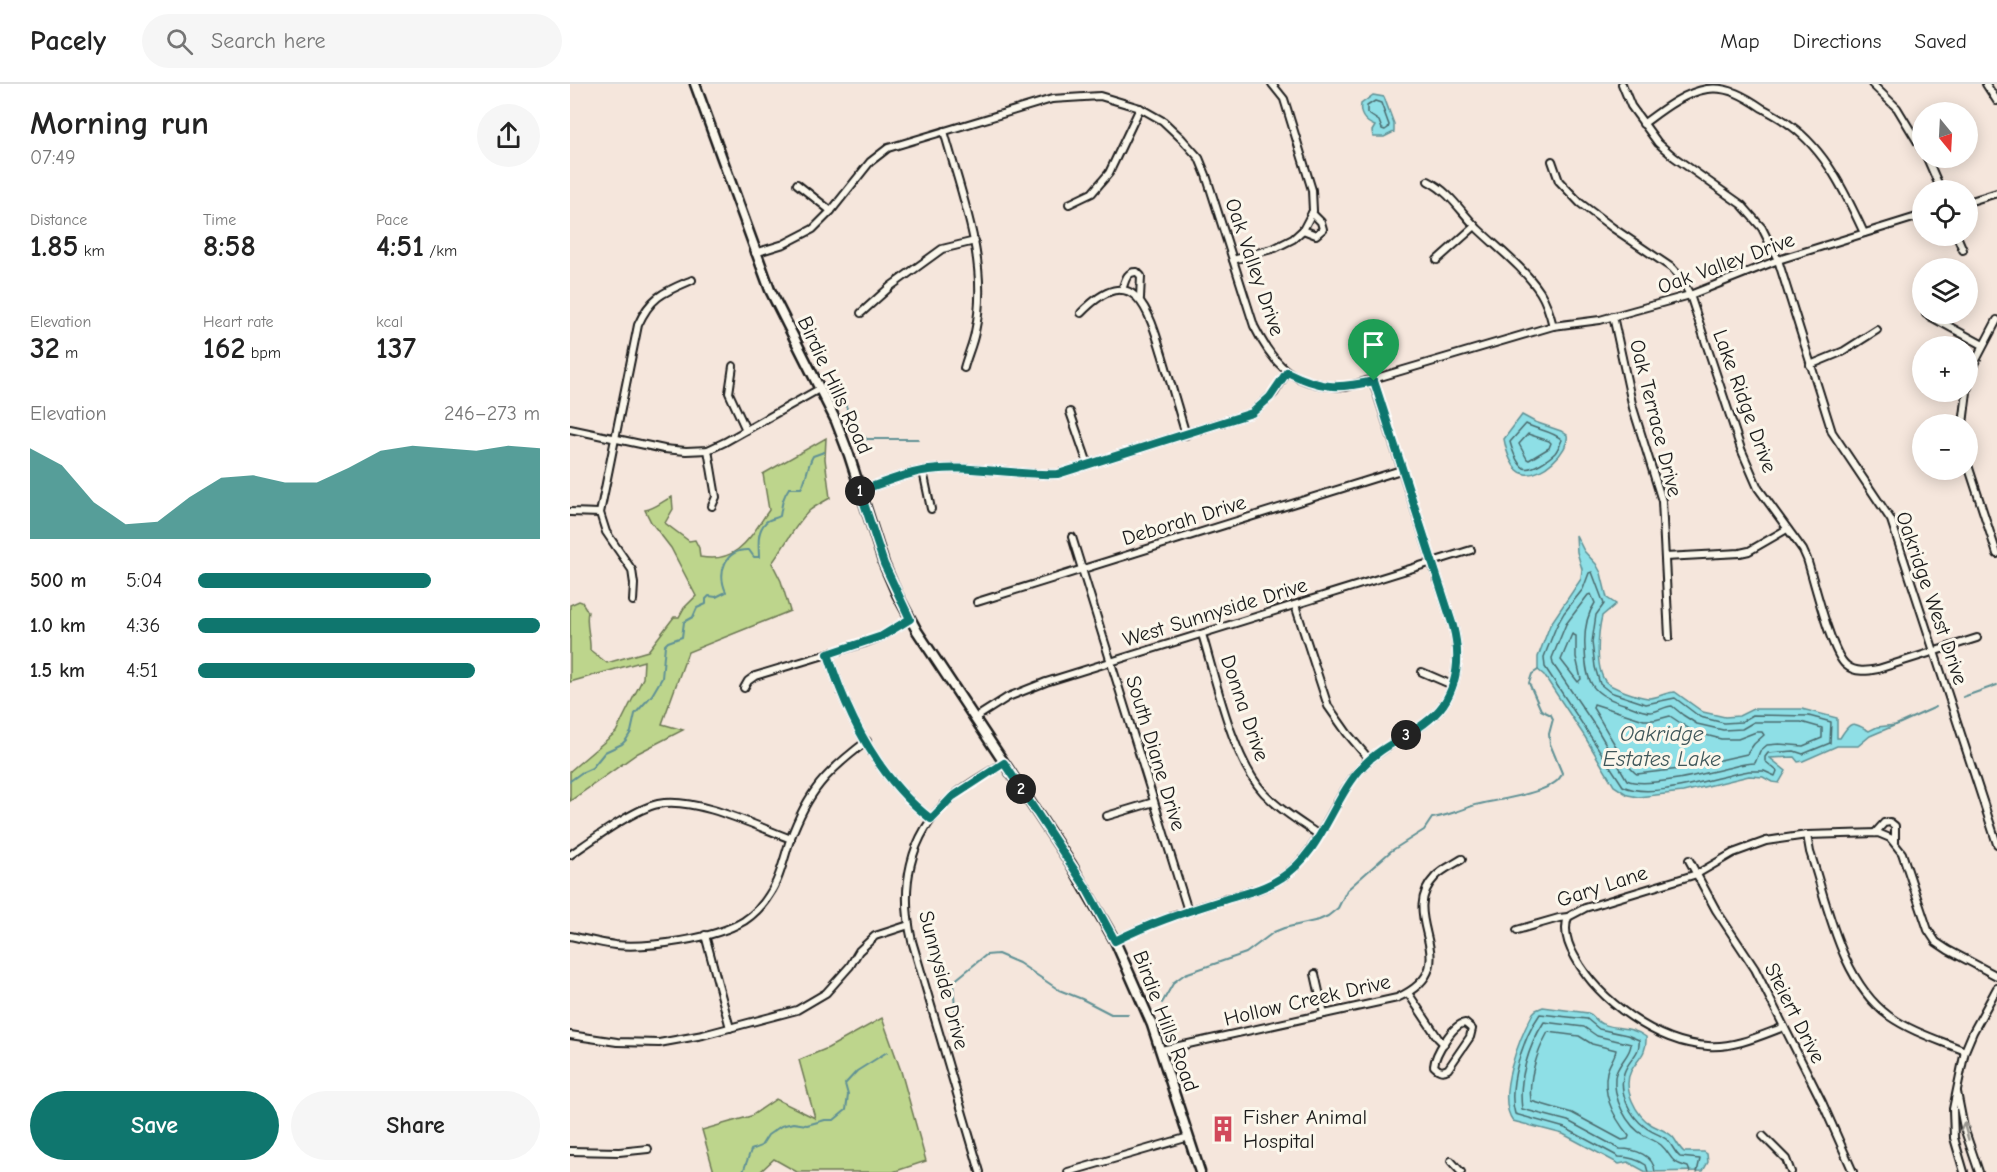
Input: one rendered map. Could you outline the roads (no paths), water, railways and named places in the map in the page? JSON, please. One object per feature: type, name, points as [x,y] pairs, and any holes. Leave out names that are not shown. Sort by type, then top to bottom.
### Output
[{"type":"main road","name":"Birdie Hills Road","points":[[694,84],[770,290],[821,388],[849,455],[884,564],[910,619],[1085,886],[1115,941],[1143,1002],[1161,1050],[1200,1172]]},
{"type":"street","points":[[1233,260],[1275,248],[1293,239],[1303,230],[1312,213],[1312,190],[1284,99],[1272,84]]},
{"type":"street","name":"Oakridge West Drive","points":[[1622,84],[1631,106],[1658,144],[1742,204],[1762,228],[1778,260],[1832,432],[1891,520],[1997,844]]},
{"type":"street","points":[[1872,84],[1897,108],[1912,133]]},
{"type":"street","points":[[1986,84],[1997,101]]},
{"type":"street","points":[[1643,124],[1682,98],[1707,89],[1726,90],[1744,97],[1790,125],[1809,143],[1828,165],[1844,191],[1864,233]]},
{"type":"street","name":"Oak Valley Drive","points":[[755,253],[784,244],[813,229],[870,162],[888,148],[1052,99],[1100,96],[1140,108],[1163,121],[1199,158],[1254,326],[1266,349],[1287,372],[1303,380],[1334,387],[1346,387],[1374,381],[1553,326],[1613,316],[1690,295],[1778,260],[1912,218]]},
{"type":"street","points":[[1069,204],[1092,193],[1109,173],[1140,108]]},
{"type":"street","points":[[944,131],[975,241],[979,268],[979,297],[975,332],[964,368]]},
{"type":"street","name":"Lake Ridge Drive","points":[[1552,162],[1559,181],[1580,203],[1672,268],[1681,278],[1690,295],[1741,449],[1758,488],[1803,550],[1836,648],[1846,665],[1862,671],[1878,669],[1977,638]]},
{"type":"street","points":[[1428,181],[1448,194],[1475,226],[1538,290],[1549,308],[1553,326]]},
{"type":"street","points":[[797,184],[831,210]]},
{"type":"street","points":[[1978,199],[1997,193]]},
{"type":"street","points":[[1303,230],[1316,235],[1323,229],[1321,222],[1312,213]]},
{"type":"street","points":[[1437,260],[1475,226]]},
{"type":"street","points":[[861,313],[891,286],[942,249],[975,241]]},
{"type":"street","points":[[1962,246],[1963,250]]},
{"type":"street","points":[[1122,290],[1127,276],[1131,273],[1137,272],[1141,276],[1140,298],[1152,319],[1186,435]]},
{"type":"street","points":[[633,601],[632,570],[606,532],[600,513],[638,325],[645,310],[658,295],[692,280]]},
{"type":"street","points":[[1081,313],[1095,298],[1113,291],[1122,290],[1140,298]]},
{"type":"street","name":"Oak Terrace Drive","points":[[1613,316],[1633,408],[1662,501],[1669,637]]},
{"type":"street","points":[[1978,356],[1997,320]]},
{"type":"street","points":[[1944,324],[1983,345]]},
{"type":"street","points":[[1810,365],[1844,351],[1877,330]]},
{"type":"street","points":[[734,366],[729,393],[746,430]]},
{"type":"street","points":[[860,491],[922,471],[956,469],[1040,475],[1058,474],[1252,413],[1274,393],[1287,372]]},
{"type":"street","points":[[1115,941],[1188,911],[1281,878],[1301,862],[1347,787],[1369,759],[1428,720],[1443,704],[1452,685],[1458,656],[1457,641],[1374,381]]},
{"type":"street","points":[[570,429],[664,449],[708,450],[821,388]]},
{"type":"street","points":[[1070,412],[1088,464]]},
{"type":"street","points":[[708,450],[716,497],[712,506]]},
{"type":"street","name":"Deborah Drive","points":[[977,602],[1401,470]]},
{"type":"street","points":[[922,471],[931,509]]},
{"type":"street","points":[[1973,480],[1997,554]]},
{"type":"street","points":[[570,512],[600,513]]},
{"type":"street","points":[[1665,557],[1749,551],[1786,529]]},
{"type":"street","name":"South Diane Drive","points":[[1072,537],[1188,911]]},
{"type":"street","name":"West Sunnyside Drive","points":[[975,718],[1023,690],[1471,550]]},
{"type":"street","points":[[1295,605],[1328,706],[1369,759]]},
{"type":"street","points":[[744,688],[755,676],[882,636],[910,619]]},
{"type":"street","name":"Donna Drive","points":[[1202,634],[1235,742],[1246,769],[1263,792],[1284,812],[1319,835]]},
{"type":"street","points":[[828,654],[843,699],[867,741],[899,790],[931,819]]},
{"type":"street","points":[[1422,672],[1452,685]]},
{"type":"street","points":[[570,936],[614,945],[648,946],[705,935],[745,920],[763,904],[777,881],[790,839],[803,809],[823,777],[867,741]]},
{"type":"street","name":"Sunnyside Drive","points":[[980,1172],[909,925],[906,887],[913,854],[931,819],[952,797],[1004,763]]},
{"type":"street","points":[[1107,816],[1154,802]]},
{"type":"street","points":[[571,851],[639,812],[668,803],[699,806],[790,839]]},
{"type":"street","name":"Gary Lane","points":[[1517,930],[1568,917],[1585,908],[1696,874],[1752,845],[1807,835],[1875,833],[1879,826],[1890,822],[1896,829],[1894,842]]},
{"type":"street","points":[[1875,833],[1884,835],[1894,842],[1905,859],[1928,930],[1936,942],[1997,976]]},
{"type":"street","points":[[1807,835],[1810,852],[1845,959],[1863,990],[1876,1005],[1910,1028],[1965,1051]]},
{"type":"street","name":"Hollow Creek Drive","points":[[1161,1050],[1397,998],[1408,993],[1418,984],[1431,964],[1432,952],[1422,920],[1423,898],[1433,878],[1462,859]]},
{"type":"street","name":"Steiert Drive","points":[[1689,860],[1716,910],[1755,969],[1822,1102],[1853,1172]]},
{"type":"street","points":[[1568,917],[1565,925],[1572,950],[1598,989],[1620,1009],[1662,1033],[1676,1040],[1693,1044],[1722,1046],[1784,1027]]},
{"type":"street","points":[[570,1035],[617,1042],[659,1043],[703,1035],[797,1010],[816,1000],[837,982],[860,951],[875,936],[909,925]]},
{"type":"street","points":[[705,935],[730,1028]]},
{"type":"street","points":[[1315,974],[1324,1014]]},
{"type":"street","points":[[1964,1172],[1953,1125],[1953,1109],[1965,1051],[1997,988]]},
{"type":"street","points":[[1408,993],[1444,1044]]},
{"type":"street","points":[[1465,1023],[1472,1029],[1470,1037],[1448,1070],[1443,1071],[1434,1066],[1434,1059],[1444,1044],[1460,1024],[1465,1023]]},
{"type":"street","points":[[1957,1089],[1964,1128],[1978,1172]]},
{"type":"street","points":[[1763,1136],[1786,1159],[1791,1172]]},
{"type":"street","points":[[1068,1172],[1189,1137]]},
{"type":"street","points":[[570,1151],[619,1152],[648,1149]]},
{"type":"street","points":[[1451,1161],[1461,1172]]},
{"type":"water","points":[[1373,95],[1384,97],[1394,124],[1394,132],[1384,137],[1373,137],[1372,131],[1375,126],[1366,120],[1361,112],[1361,104]]},
{"type":"water","points":[[1522,415],[1567,435],[1564,448],[1553,462],[1532,474],[1520,472],[1513,465],[1504,439]]},
{"type":"water","name":"Oakridge Estates Lake","points":[[1576,535],[1584,551],[1601,573],[1607,598],[1616,604],[1602,616],[1599,631],[1600,667],[1608,684],[1625,692],[1648,698],[1675,692],[1703,712],[1725,717],[1739,716],[1753,709],[1802,709],[1837,718],[1837,738],[1840,738],[1852,724],[1869,731],[1877,727],[1896,725],[1870,736],[1858,746],[1837,746],[1803,761],[1798,762],[1794,757],[1770,758],[1786,771],[1779,783],[1763,777],[1749,776],[1683,792],[1638,797],[1628,795],[1614,786],[1585,737],[1544,675],[1538,670],[1538,657],[1550,625],[1581,579],[1582,569],[1577,552]]},
{"type":"water","points":[[1543,1007],[1588,1013],[1604,1024],[1634,1031],[1646,1037],[1644,1052],[1629,1078],[1629,1093],[1632,1101],[1646,1121],[1671,1135],[1684,1152],[1707,1154],[1708,1162],[1703,1171],[1646,1172],[1628,1162],[1619,1164],[1563,1134],[1513,1121],[1508,1110],[1507,1097],[1511,1067],[1533,1013]]},
{"type":"waterway","points":[[842,397],[855,425],[867,439],[918,439]]},
{"type":"waterway","points":[[861,442],[867,439]]},
{"type":"waterway","points":[[570,781],[592,768],[605,752],[626,740],[631,732],[635,714],[652,695],[662,678],[665,645],[682,637],[684,622],[693,617],[697,608],[706,604],[709,596],[716,597],[726,592],[722,577],[723,570],[725,563],[734,553],[749,550],[754,557],[759,557],[759,539],[763,526],[767,521],[780,516],[789,488],[801,488],[813,456],[824,452]]},
{"type":"waterway","points":[[1162,1003],[1174,982],[1185,974],[1246,953],[1274,932],[1328,916],[1338,908],[1347,890],[1391,851],[1424,830],[1432,818],[1537,791],[1558,780],[1562,773],[1550,744],[1549,734],[1553,719],[1551,715],[1541,710],[1529,683],[1532,674],[1538,670]]},
{"type":"waterway","points":[[1963,697],[1997,685]]},
{"type":"waterway","points":[[1896,725],[1936,707]]},
{"type":"waterway","points":[[954,1027],[956,1022],[953,982],[986,955],[998,954],[1019,963],[1059,990],[1111,1014],[1128,1014]]},
{"type":"waterway","points":[[743,1172],[751,1150],[761,1146],[768,1135],[781,1126],[793,1123],[807,1125],[834,1120],[846,1110],[848,1095],[845,1084],[857,1071],[887,1052]]},
{"type":"place","name":"Fisher Animal Hospital","points":[[1223,1129]]}]
